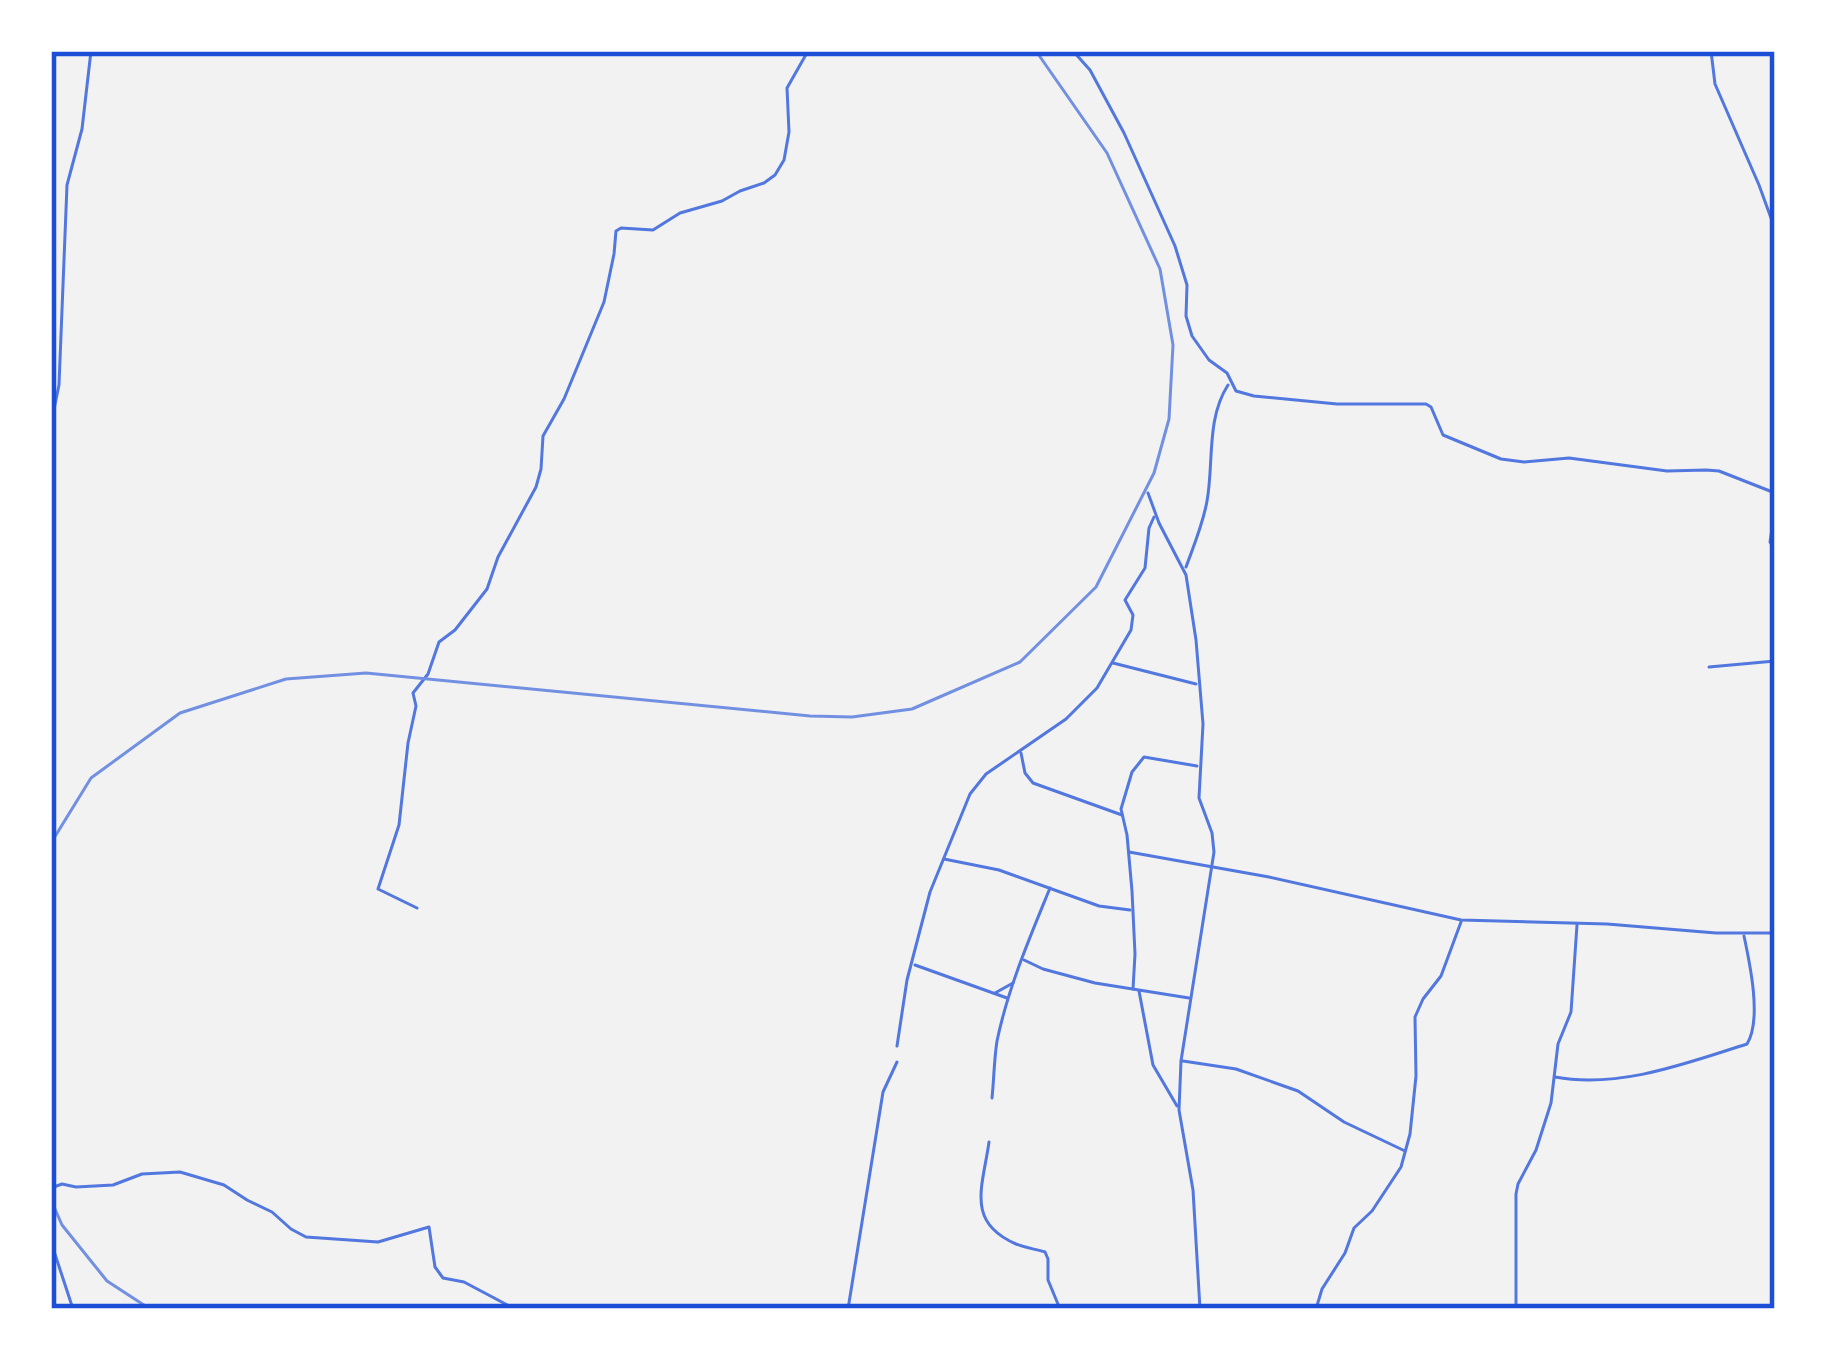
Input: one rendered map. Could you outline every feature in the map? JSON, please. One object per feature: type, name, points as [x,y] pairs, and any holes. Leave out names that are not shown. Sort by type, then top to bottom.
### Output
[{"type":"street","points":[[51,424],[58,385],[67,185],[82,129],[91,51]]},
{"type":"street","points":[[417,908],[378,889],[399,825],[416,706],[413,693],[428,674],[439,642],[489,586],[498,557],[536,487],[543,436],[564,399],[609,286],[616,231],[653,230],[680,213],[722,201],[775,176],[784,160],[789,132],[787,88],[808,51]]},
{"type":"street","points":[[1073,51],[1090,70],[1124,133],[1171,236],[1187,285],[1189,329],[1206,357],[1227,373],[1236,391],[1337,404],[1426,404],[1443,435],[1501,459],[1570,458],[1667,472],[1706,470],[1775,493]]},
{"type":"street","points":[[1711,51],[1715,83],[1775,229]]},
{"type":"street","points":[[1185,568],[1202,523],[1216,417],[1230,382]]},
{"type":"street","points":[[1148,494],[1185,568],[1203,724],[1199,798],[1212,833],[1213,867],[1180,1061],[1179,1110],[1193,1190],[1200,1309]]},
{"type":"street","points":[[1775,510],[1770,542],[1775,550]]},
{"type":"street","points":[[897,1046],[930,892],[970,794],[986,774],[1076,711],[1106,676],[1131,630],[1133,615],[1125,600],[1145,568],[1149,528],[1156,515]]},
{"type":"street","points":[[1709,667],[1775,662]]},
{"type":"street","points":[[1113,663],[1198,684]]},
{"type":"street","points":[[1021,751],[1025,773],[1033,784],[1122,815]]},
{"type":"street","points":[[1179,1110],[1154,1065],[1136,989],[1129,852],[1121,805],[1132,772],[1144,757],[1199,766]]},
{"type":"street","points":[[1129,852],[1461,920],[1775,933]]},
{"type":"street","points":[[943,859],[999,870],[1099,906],[1132,910]]},
{"type":"street","points":[[992,1098],[997,1043],[1009,999],[1025,945],[1050,888]]},
{"type":"street","points":[[1316,1309],[1354,1228],[1395,1179],[1406,1151],[1416,1070],[1415,1017],[1441,976],[1461,920]]},
{"type":"street","points":[[1516,1309],[1516,1194],[1546,1121],[1558,1044],[1571,1012],[1577,923]]},
{"type":"street","points":[[1555,1077],[1578,1082],[1610,1079],[1748,1044],[1753,1034],[1753,985],[1744,934]]},
{"type":"street","points":[[1022,959],[1095,982],[1192,999]]},
{"type":"street","points":[[912,963],[1009,999]]},
{"type":"street","points":[[993,993],[1015,982]]},
{"type":"street","points":[[1180,1061],[1236,1069],[1298,1091],[1344,1122],[1406,1151]]},
{"type":"street","points":[[848,1309],[883,1092],[897,1062]]},
{"type":"street","points":[[988,1142],[980,1197],[983,1216],[994,1231],[1013,1243],[1045,1252],[1048,1280],[1060,1309]]},
{"type":"street","points":[[51,1188],[62,1184],[113,1186],[142,1174],[180,1172],[224,1184],[306,1237],[378,1242],[429,1227],[435,1267],[443,1278],[464,1282],[512,1308],[551,1309]]},
{"type":"street","points":[[51,1242],[73,1309]]},
{"type":"railway","points":[[51,843],[91,778],[180,713],[286,679],[366,673],[852,717],[912,709],[1020,662],[1096,587],[1154,473],[1169,419],[1173,345],[1160,269],[1107,153],[1036,51]]},
{"type":"railway","points":[[51,1200],[62,1225],[107,1281],[150,1309]]}]
